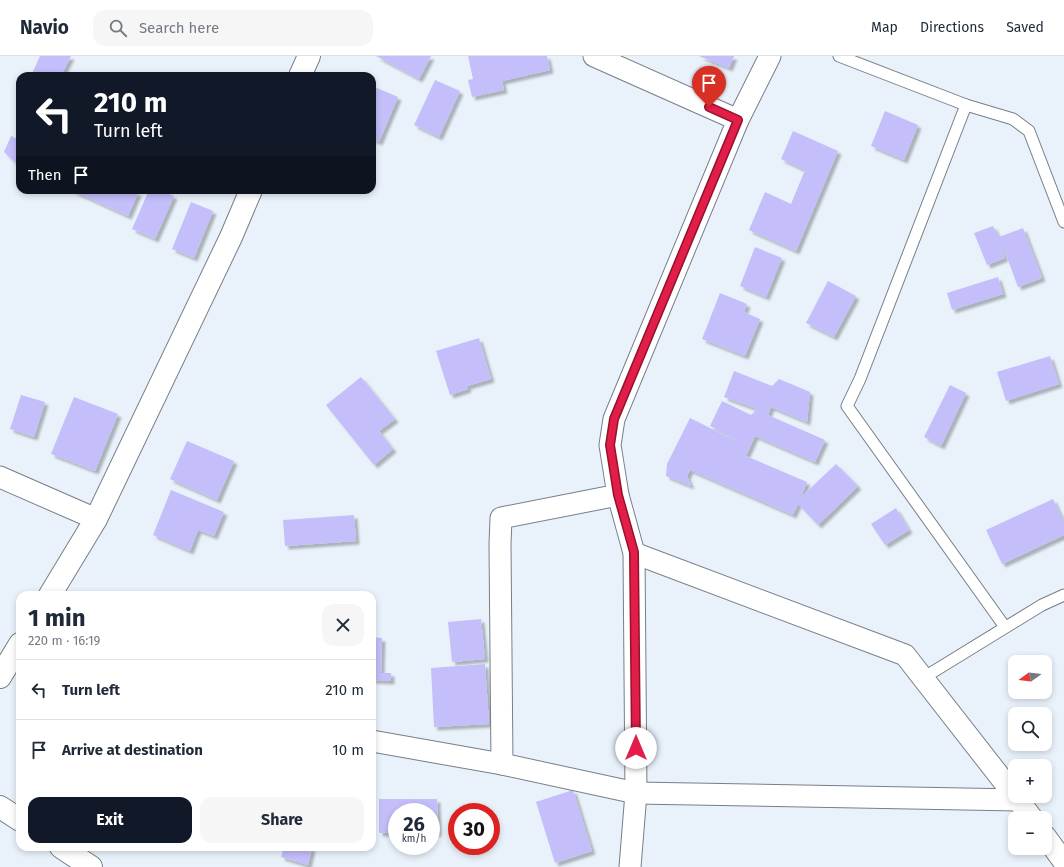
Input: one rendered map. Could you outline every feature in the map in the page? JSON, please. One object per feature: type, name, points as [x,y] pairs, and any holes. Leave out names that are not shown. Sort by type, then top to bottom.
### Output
[{"type":"street","points":[[302,72],[308,56]]},
{"type":"street","points":[[594,56],[738,120]]},
{"type":"street","points":[[630,867],[636,793],[634,552],[618,495],[610,445],[614,419],[738,120],[770,56]]},
{"type":"street","points":[[52,591],[96,520],[231,237],[249,194]]},
{"type":"street","points":[[0,477],[96,520]]},
{"type":"street","points":[[502,764],[501,518],[618,495]]},
{"type":"street","points":[[634,552],[905,655],[1008,787]]},
{"type":"street","points":[[0,677],[16,651]]},
{"type":"street","points":[[376,742],[502,764],[636,793],[1008,797]]},
{"type":"street","points":[[1021,803],[1027,811]]},
{"type":"street","points":[[0,807],[16,817]]},
{"type":"street","points":[[1052,846],[1064,862]]},
{"type":"street","points":[[67,851],[90,867]]},
{"type":"lane","points":[[839,56],[966,105],[1013,119],[1029,131],[1064,222]]},
{"type":"lane","points":[[966,105],[860,379],[847,406],[1005,628]]},
{"type":"lane","points":[[923,678],[1042,605],[1064,595]]},
{"type":"building","points":[[40,56],[71,56],[63,72],[33,72]]},
{"type":"building","points":[[376,56],[431,56],[419,79]]},
{"type":"building","points":[[468,56],[547,56],[550,70],[502,81],[504,90],[472,97],[468,80],[473,79]]},
{"type":"building","points":[[699,56],[734,56],[729,68]]},
{"type":"building","points":[[435,80],[460,91],[439,137],[414,125]]},
{"type":"building","points":[[376,88],[398,97],[379,142],[376,141]]},
{"type":"building","points":[[885,111],[918,125],[904,160],[871,146]]},
{"type":"building","points":[[793,131],[838,151],[796,251],[749,230],[765,192],[791,204],[805,170],[781,159]]},
{"type":"building","points":[[11,136],[16,138],[16,163],[4,152]]},
{"type":"building","points":[[80,194],[138,194],[128,216]]},
{"type":"building","points":[[147,194],[169,194],[174,196],[155,239],[132,229]]},
{"type":"building","points":[[191,202],[213,211],[194,258],[172,249]]},
{"type":"building","points":[[993,226],[999,237],[1023,228],[1042,278],[1018,287],[1000,239],[1005,258],[987,265],[974,233]]},
{"type":"building","points":[[755,247],[782,258],[766,297],[740,286]]},
{"type":"building","points":[[998,277],[1003,294],[952,310],[947,293]]},
{"type":"building","points":[[828,281],[856,296],[834,337],[806,323]]},
{"type":"building","points":[[720,293],[747,304],[744,312],[760,319],[745,356],[702,339]]},
{"type":"building","points":[[479,338],[491,379],[467,386],[468,389],[450,395],[436,351]]},
{"type":"building","points":[[1050,356],[1059,384],[1006,401],[997,372]]},
{"type":"building","points":[[734,371],[772,386],[779,379],[810,392],[807,422],[771,407],[768,415],[825,440],[815,462],[755,436],[746,456],[807,482],[801,497],[836,464],[858,486],[818,525],[798,504],[793,515],[690,470],[687,476],[691,486],[666,476],[667,464],[690,418],[734,440],[735,439],[710,426],[722,401],[751,415],[757,409],[724,397]]},
{"type":"building","points":[[361,377],[395,419],[379,431],[393,449],[374,465],[326,405]]},
{"type":"building","points":[[950,385],[966,393],[941,446],[924,437]]},
{"type":"building","points":[[21,395],[45,402],[34,437],[10,429]]},
{"type":"building","points":[[74,397],[118,414],[95,471],[51,454]]},
{"type":"building","points":[[187,441],[234,461],[217,500],[170,479]]},
{"type":"building","points":[[171,490],[224,512],[214,536],[198,530],[190,551],[153,535]]},
{"type":"building","points":[[1053,499],[1064,523],[1064,535],[1002,564],[986,530]]},
{"type":"building","points":[[896,508],[909,530],[885,545],[871,524]]},
{"type":"building","points":[[354,515],[356,541],[285,546],[283,520]]},
{"type":"building","points":[[481,619],[485,659],[452,662],[448,622]]},
{"type":"building","points":[[376,637],[382,638],[381,673],[391,673],[391,681],[376,680]]},
{"type":"building","points":[[485,664],[489,724],[434,727],[431,668]]},
{"type":"building","points":[[573,790],[592,851],[555,863],[536,802]]},
{"type":"building","points":[[379,799],[437,799],[437,803],[388,803],[388,833],[379,833]]},
{"type":"building","points":[[283,851],[311,851],[308,865],[281,857]]},
{"type":"route","points":[[636,748],[634,552],[618,495],[610,445],[614,419],[738,120],[709,107]]}]
